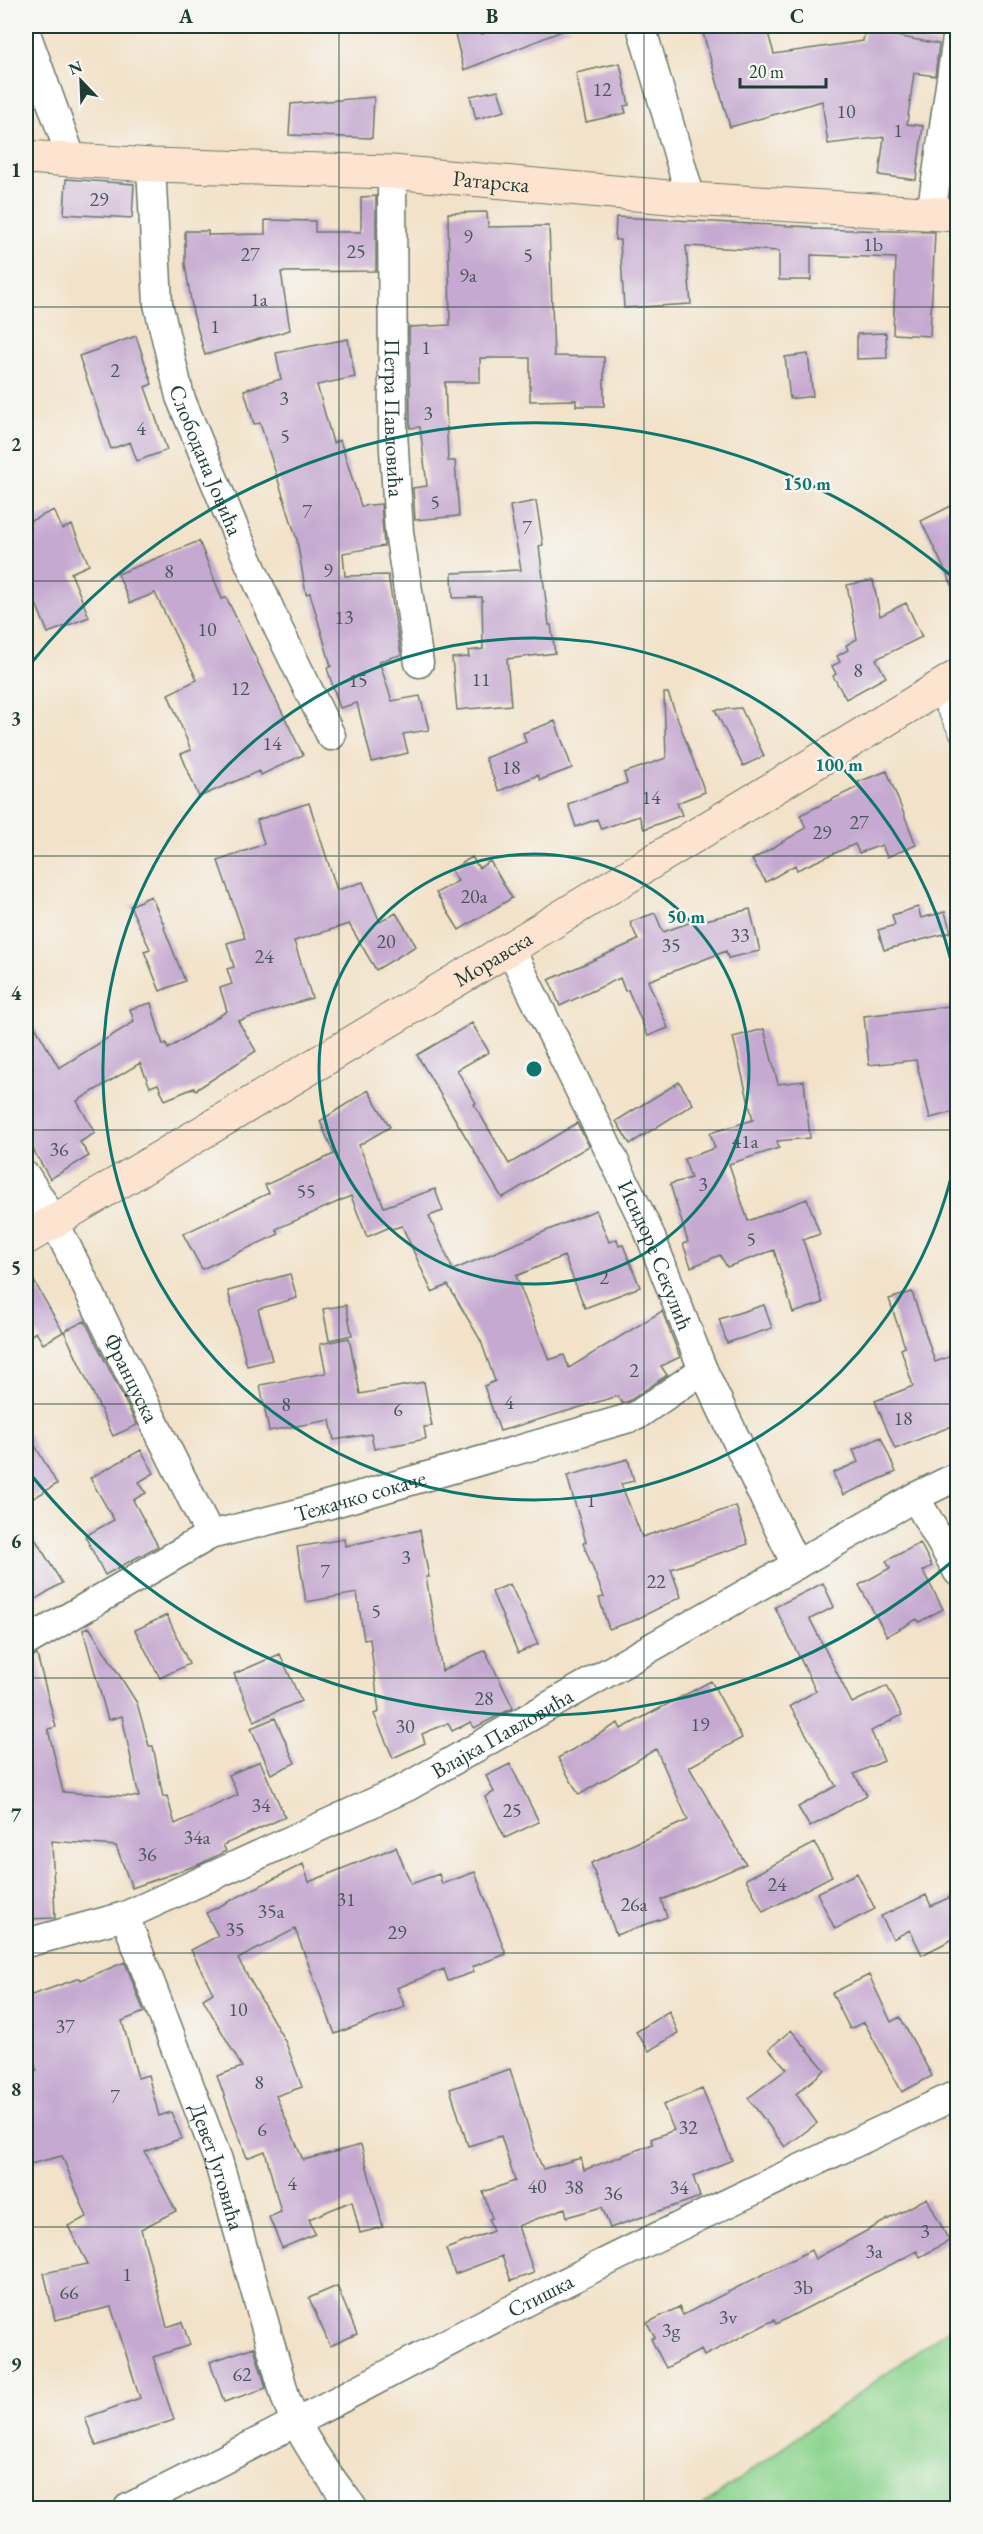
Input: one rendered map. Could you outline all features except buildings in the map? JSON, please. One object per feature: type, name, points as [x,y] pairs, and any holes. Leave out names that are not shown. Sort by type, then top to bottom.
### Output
[{"type":"street","points":[[641,26],[692,199]]},
{"type":"street","points":[[944,214],[957,31]]},
{"type":"street","points":[[26,33],[72,160]]},
{"type":"street","name":"Ратарска","points":[[26,158],[151,165],[392,172],[692,199],[944,214]]},
{"type":"street","name":"Слободана Јовића","points":[[151,165],[158,304],[180,397],[237,536],[278,628],[331,736]]},
{"type":"street","name":"Петра Павловића","points":[[392,172],[393,432],[399,532],[419,663]]},
{"type":"street","name":"Моравска","points":[[26,1238],[510,948],[945,683]]},
{"type":"street","name":"Исидоре Секулић","points":[[510,948],[648,1230],[703,1370],[796,1565]]},
{"type":"street","name":"Француска","points":[[26,1176],[54,1221],[210,1534]]},
{"type":"street","name":"Тежачко сокаче","points":[[26,1642],[210,1534],[299,1513],[636,1416],[703,1370]]},
{"type":"street","name":"Влајка Павловића","points":[[26,1942],[125,1916],[407,1786],[915,1497],[957,1476]]},
{"type":"street","points":[[915,1497],[957,1572]]},
{"type":"street","name":"Девет Југовића","points":[[125,1916],[218,2160],[295,2422],[314,2457],[353,2508]]},
{"type":"street","name":"Стишка","points":[[128,2508],[249,2448],[548,2291],[957,2094]]},
{"type":"lane","points":[[945,683],[957,735]]},
{"type":"green space","points":[[957,2323],[957,2508],[699,2508]]}]
